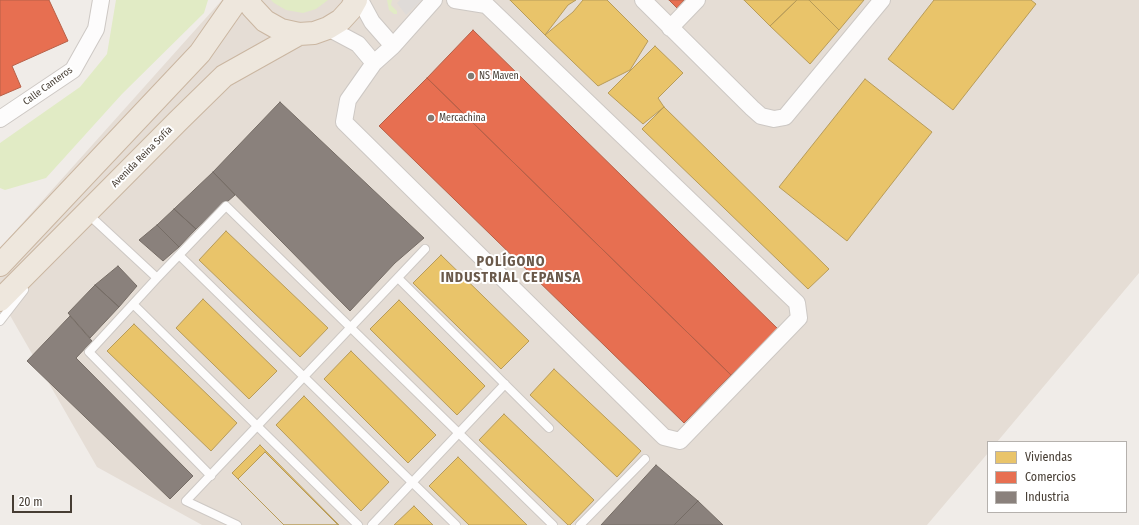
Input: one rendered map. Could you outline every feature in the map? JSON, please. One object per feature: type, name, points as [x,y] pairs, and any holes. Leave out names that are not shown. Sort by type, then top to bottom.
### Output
[{"type":"highway","points":[[0,265],[200,53],[237,0]]},
{"type":"highway","points":[[248,0],[252,7],[265,21],[281,30],[299,34],[314,33],[328,28],[341,20],[351,9],[356,0]]},
{"type":"highway","name":"Avenida Reina Sofía","points":[[0,300],[224,76],[299,34]]},
{"type":"street","name":"Calle Canteros","points":[[0,119],[73,70],[96,29],[101,0]]},
{"type":"street","points":[[360,0],[372,22],[393,46]]},
{"type":"street","points":[[434,0],[393,46],[374,63],[348,100],[344,122],[664,437],[680,441],[799,318],[797,303],[483,2],[455,0]]},
{"type":"street","points":[[643,0],[752,108],[762,116],[774,119],[785,117],[882,0]]},
{"type":"street","points":[[670,28],[697,0]]},
{"type":"street","points":[[328,28],[358,44],[374,63]]},
{"type":"lane","points":[[211,476],[89,352],[226,206],[553,525]]},
{"type":"lane","points":[[87,213],[157,278]]},
{"type":"lane","points":[[0,321],[70,230]]},
{"type":"lane","points":[[237,525],[186,501],[425,250]]},
{"type":"lane","points":[[179,255],[456,525]]},
{"type":"lane","points":[[398,278],[549,428]]},
{"type":"lane","points":[[134,304],[358,525]]},
{"type":"lane","points":[[372,525],[505,384]]},
{"type":"lane","points":[[580,525],[645,459]]},
{"type":"shaded area","points":[[222,0],[1139,0],[1139,273],[998,441],[987,441],[987,454],[927,525],[202,525],[97,467],[0,298],[0,248]]},
{"type":"shaded area","points":[[400,0],[422,0],[406,15],[397,3]]},
{"type":"green space","points":[[116,0],[208,0],[204,13],[122,94],[46,178],[5,190],[0,188],[0,143],[80,87],[107,54]]},
{"type":"green space","points":[[271,0],[328,0],[316,9],[303,13],[286,10]]},
{"type":"green space","points":[[387,0],[392,0],[391,5],[397,11],[397,14],[394,14],[389,10]]},
{"type":"building: Viviendas","points":[[510,0],[576,0],[568,5],[545,35]]},
{"type":"building: Viviendas","points":[[583,0],[607,0],[648,41],[630,70],[598,86],[545,35],[573,12]]},
{"type":"building: Viviendas","points":[[744,0],[797,0],[770,26]]},
{"type":"building: Viviendas","points":[[797,0],[809,0],[839,30],[810,64],[770,26]]},
{"type":"building: Viviendas","points":[[809,0],[864,0],[839,30]]},
{"type":"building: Viviendas","points":[[934,0],[1031,0],[1036,4],[953,110],[888,59]]},
{"type":"building: Viviendas","points":[[655,46],[683,73],[658,98],[664,107],[643,124],[608,93]]},
{"type":"building: Viviendas","points":[[865,79],[932,132],[847,241],[779,187]]},
{"type":"building: Viviendas","points":[[664,107],[829,269],[808,289],[642,129]]},
{"type":"building: Viviendas","points":[[226,231],[328,328],[300,357],[199,260]]},
{"type":"building: Viviendas","points":[[441,255],[529,341],[501,369],[413,283]]},
{"type":"building: Viviendas","points":[[203,299],[277,371],[249,399],[176,328]]},
{"type":"building: Viviendas","points":[[399,300],[485,386],[457,415],[370,329]]},
{"type":"building: Viviendas","points":[[134,324],[237,423],[211,451],[107,351]]},
{"type":"building: Viviendas","points":[[351,351],[436,435],[408,463],[324,379]]},
{"type":"building: Viviendas","points":[[554,369],[641,451],[617,477],[530,395]]},
{"type":"building: Viviendas","points":[[304,396],[389,482],[361,511],[276,425]]},
{"type":"building: Viviendas","points":[[504,414],[594,500],[570,525],[568,525],[479,440]]},
{"type":"building: Viviendas","points":[[260,445],[339,525],[284,525],[232,473]]},
{"type":"building: Viviendas","points":[[265,452],[338,525],[284,525],[238,479]]},
{"type":"building: Viviendas","points":[[458,457],[527,525],[469,525],[429,486]]},
{"type":"building: Viviendas","points":[[414,506],[433,525],[394,525]]},
{"type":"building: Comercios","points":[[0,0],[49,0],[68,41],[12,66],[21,87],[0,96]]},
{"type":"building: Comercios","points":[[669,0],[684,0],[677,8]]},
{"type":"building: Comercios","points":[[473,30],[779,330],[731,375],[427,78]]},
{"type":"building: Comercios","points":[[427,78],[731,375],[684,423],[379,126]]},
{"type":"building: Industria","points":[[280,102],[424,238],[395,263],[350,311],[213,172]]},
{"type":"building: Industria","points":[[213,172],[235,195],[196,229],[174,209]]},
{"type":"building: Industria","points":[[174,209],[196,229],[179,247],[157,225]]},
{"type":"building: Industria","points":[[157,225],[179,247],[163,261],[139,240]]},
{"type":"building: Industria","points":[[118,266],[137,286],[119,307],[95,285]]},
{"type":"building: Industria","points":[[95,285],[119,307],[90,338],[68,313]]},
{"type":"building: Industria","points":[[70,316],[92,341],[76,358],[193,476],[170,499],[27,361]]},
{"type":"building: Industria","points":[[656,465],[698,501],[674,525],[601,525]]},
{"type":"building: Industria","points":[[698,501],[723,525],[674,525]]},
{"type":"place","name":"NS Maven","points":[[471,76]]},
{"type":"place","name":"Mercachina","points":[[431,118]]},
{"type":"district","name":"POLÍGONO INDUSTRIAL CEPANSA","points":[[511,270]]}]
